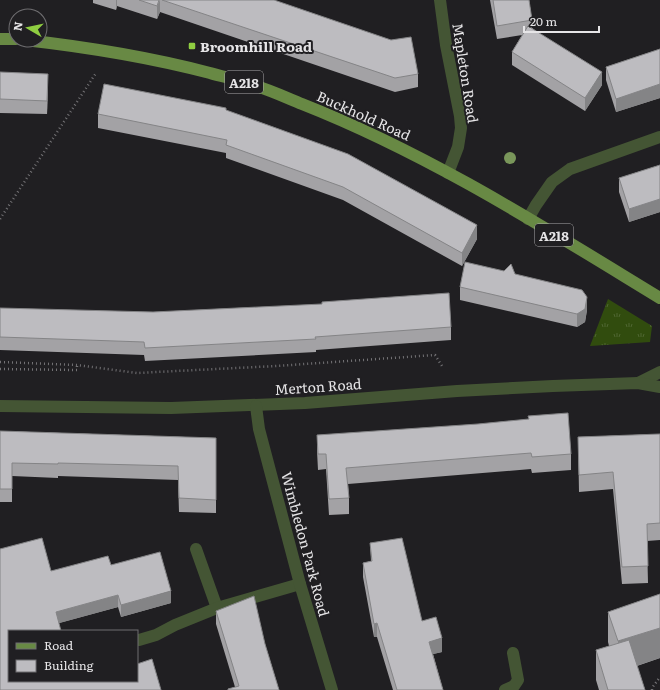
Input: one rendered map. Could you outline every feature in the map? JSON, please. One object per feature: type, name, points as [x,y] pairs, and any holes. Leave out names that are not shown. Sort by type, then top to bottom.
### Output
[{"type":"main road","name":"Buckhold Road","points":[[48,43],[77,46],[165,62],[250,84],[359,128],[396,145],[448,173],[660,298]]},
{"type":"street","name":"Mapleton Road","points":[[440,0],[446,45],[461,128],[458,147],[448,173]]},
{"type":"street","points":[[528,219],[536,204],[552,182],[570,169],[660,138]]},
{"type":"street","name":"Merton Road","points":[[638,383],[660,372]]},
{"type":"street","name":"Merton Road","points":[[0,406],[171,408],[256,406],[457,391],[638,383],[660,387]]},
{"type":"street","name":"Wimbledon Park Road","points":[[256,406],[259,429],[300,584],[332,690]]},
{"type":"street","points":[[196,548],[217,608]]},
{"type":"street","points":[[139,640],[156,635],[175,624],[217,608],[300,584]]},
{"type":"street","points":[[505,690],[514,686],[518,680],[513,654]]},
{"type":"path","points":[[0,219],[96,73]]},
{"type":"path","points":[[0,362],[77,365],[137,373],[276,366],[435,355],[442,366]]},
{"type":"path","points":[[0,370],[77,370],[77,365]]},
{"type":"path","points":[[652,690],[660,677]]},
{"type":"green space","points":[[608,299],[652,326],[650,342],[590,346]]},
{"type":"building","points":[[139,0],[159,0],[157,6]]},
{"type":"building","points":[[162,0],[274,0],[391,40],[411,37],[418,74],[395,78]]},
{"type":"building","points":[[493,0],[529,0],[532,20],[497,26]]},
{"type":"building","points":[[528,26],[602,72],[585,98],[512,52]]},
{"type":"building","points":[[660,49],[660,84],[616,99],[606,67]]},
{"type":"building","points":[[0,72],[48,74],[47,101],[0,99]]},
{"type":"building","points":[[104,84],[226,108],[226,110],[348,154],[477,225],[462,253],[343,187],[226,145],[227,140],[98,114]]},
{"type":"building","points":[[660,165],[660,199],[629,209],[619,178]]},
{"type":"building","points":[[465,262],[504,271],[511,264],[515,274],[582,290],[587,297],[585,309],[577,314],[460,287]]},
{"type":"building","points":[[449,293],[451,327],[315,337],[316,339],[145,348],[144,342],[0,337],[0,308],[153,312],[322,304],[322,302]]},
{"type":"building","points":[[568,413],[571,454],[532,457],[531,453],[346,468],[349,498],[329,499],[326,454],[318,454],[317,435],[478,424],[529,419],[528,416]]},
{"type":"building","points":[[0,431],[216,438],[216,500],[179,498],[178,466],[12,463],[12,489],[0,489]]},
{"type":"building","points":[[660,434],[660,523],[647,524],[648,566],[622,567],[613,472],[579,475],[578,437]]},
{"type":"building","points":[[42,538],[51,571],[108,556],[111,565],[160,552],[171,591],[121,605],[118,595],[56,612],[61,630],[8,630],[8,682],[138,682],[138,664],[152,659],[161,690],[0,690],[0,549]]},
{"type":"building","points":[[402,538],[422,621],[436,617],[442,638],[429,642],[443,690],[397,690],[377,623],[374,624],[363,563],[372,561],[370,543]]},
{"type":"building","points":[[660,594],[660,628],[618,641],[608,612]]},
{"type":"building","points":[[254,596],[265,644],[279,690],[228,690],[239,686],[216,611]]},
{"type":"building","points":[[629,640],[645,690],[608,690],[596,650]]},
{"type":"place","name":"Broomhill Road","points":[[192,46]]}]
